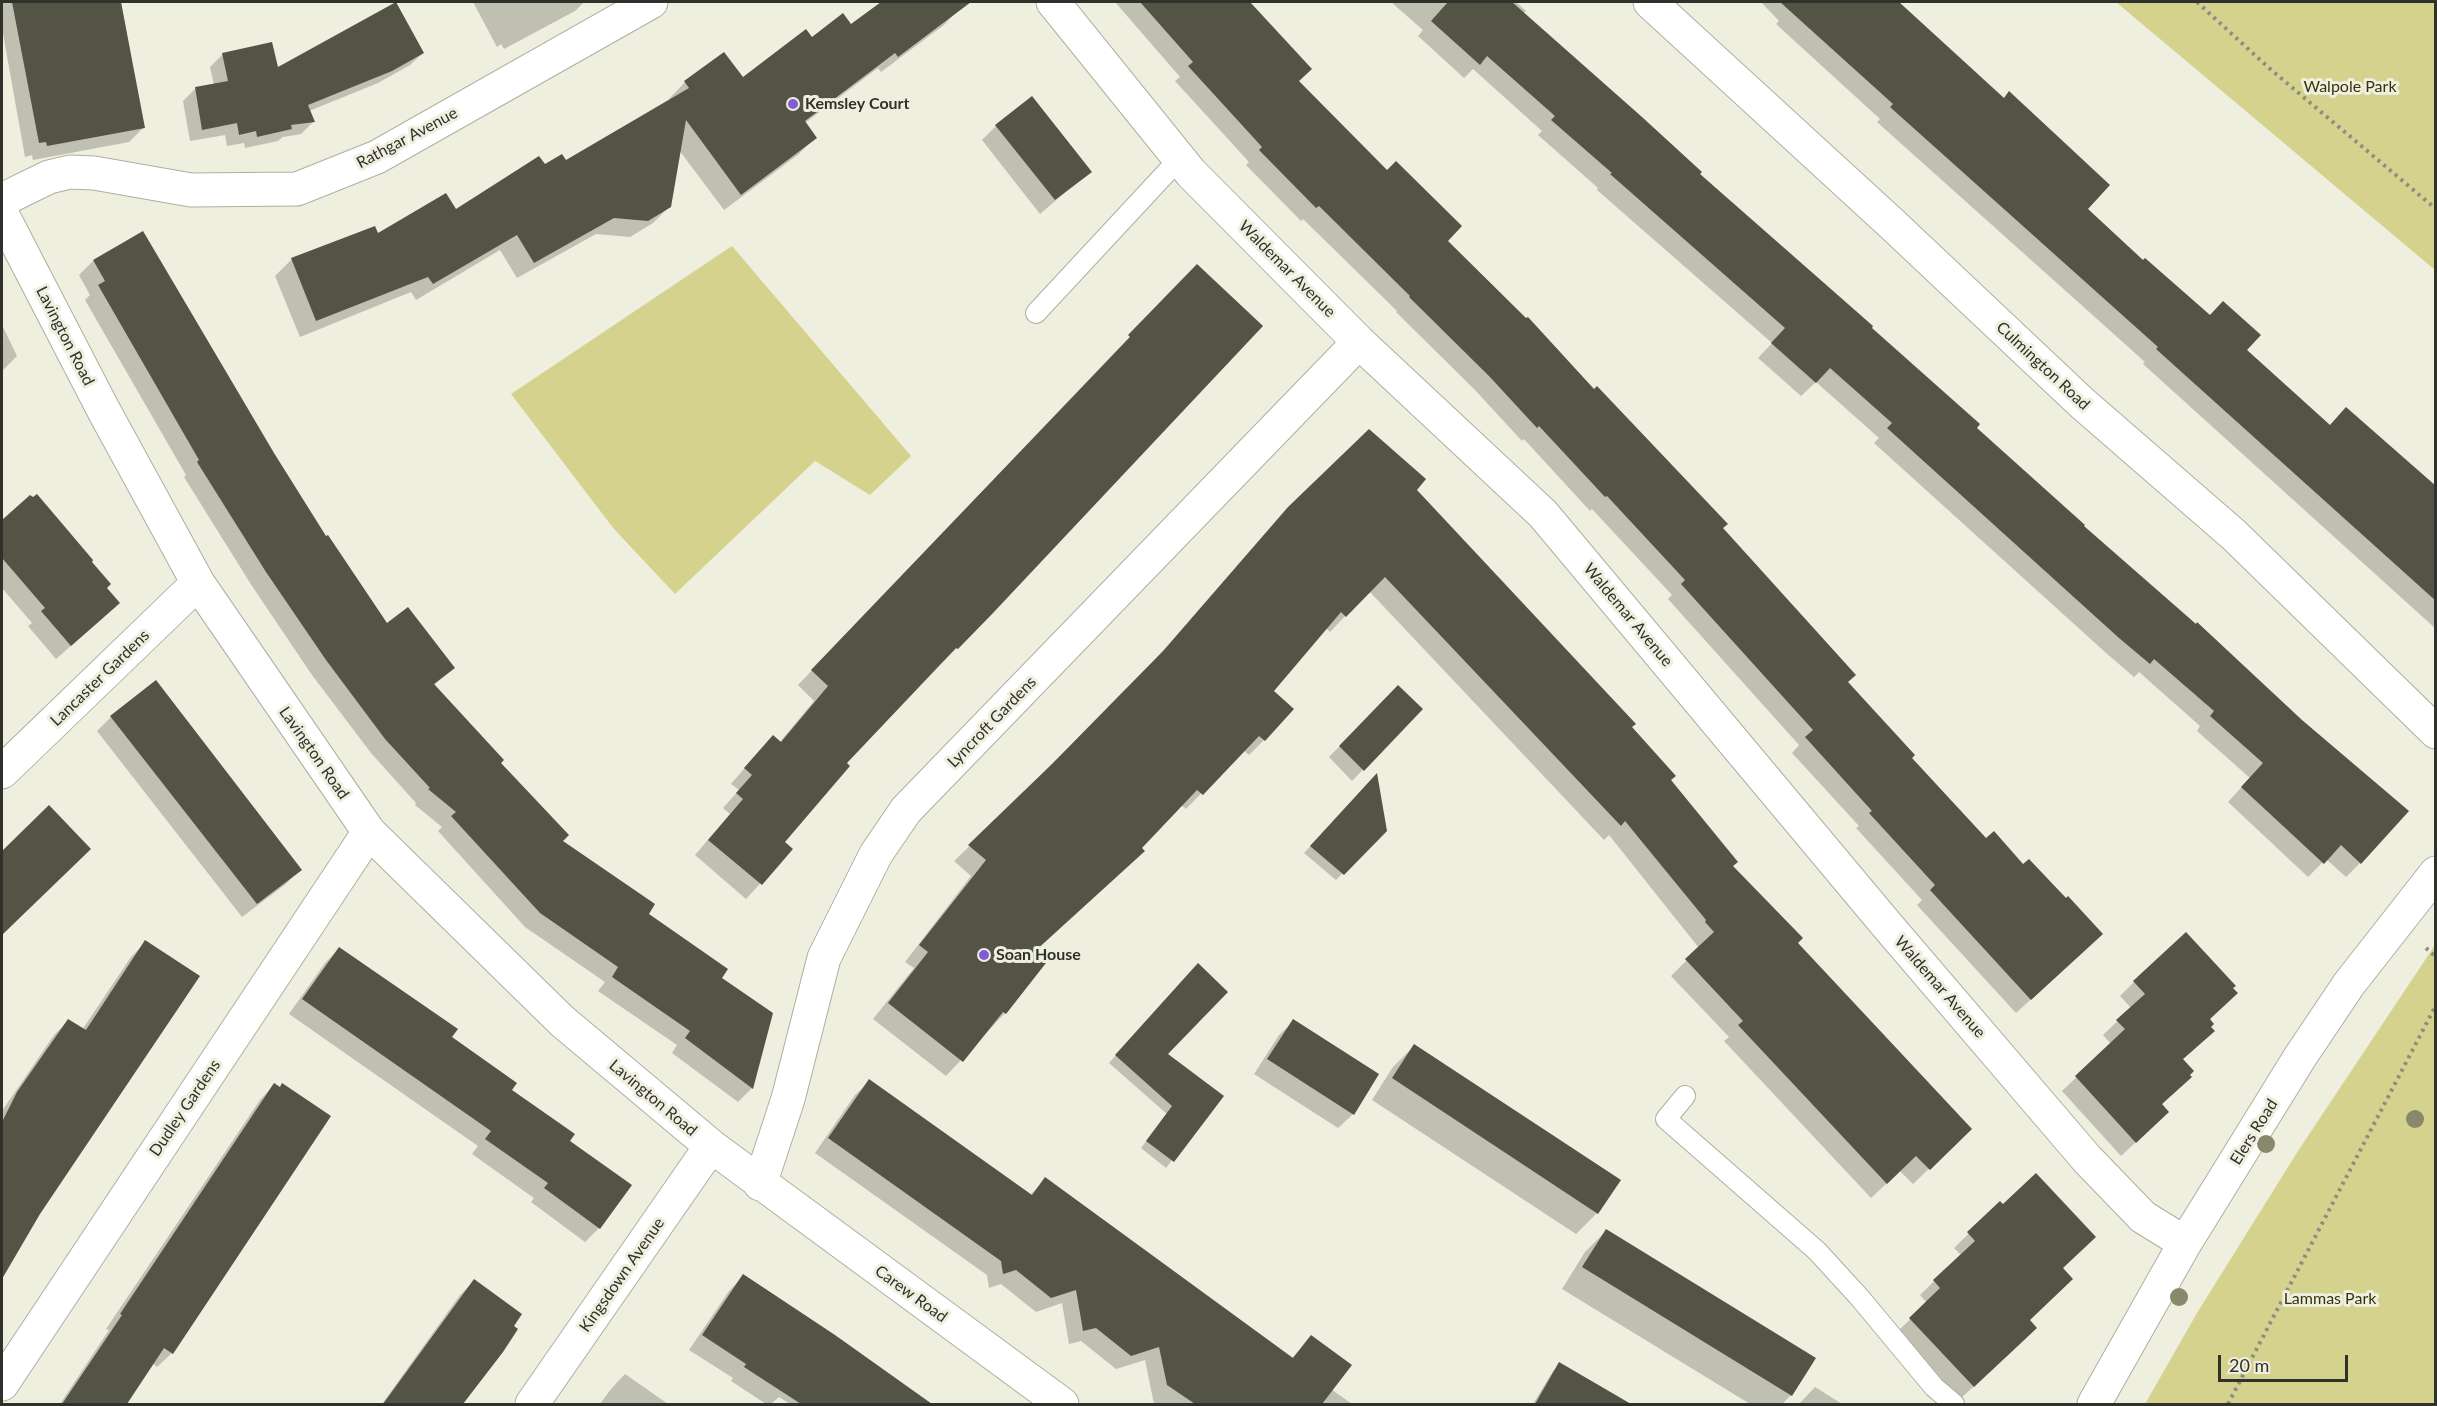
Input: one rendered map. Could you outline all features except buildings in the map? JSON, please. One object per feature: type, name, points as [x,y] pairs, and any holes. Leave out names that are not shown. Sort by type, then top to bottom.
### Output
[{"type":"street","name":"Rathgar Avenue","points":[[2,200],[49,177],[70,172],[94,173],[191,190],[297,189],[377,157],[651,2]]},
{"type":"street","name":"Waldemar Avenue","points":[[1053,2],[1191,173],[1359,342],[1543,514],[1886,924],[2087,1159],[2143,1217],[2185,1243]]},
{"type":"street","name":"Culmington Road","points":[[1650,2],[1874,207],[2082,403],[2234,535],[2436,732]]},
{"type":"street","name":"Lavington Road","points":[[2,214],[104,411],[198,584],[369,832],[561,1021],[760,1184]]},
{"type":"street","name":"Lyncroft Gardens","points":[[760,1184],[788,1099],[824,958],[876,854],[906,810],[1359,342]]},
{"type":"street","name":"Lancaster Gardens","points":[[2,772],[198,584]]},
{"type":"street","name":"Dudley Gardens","points":[[2,1383],[369,832]]},
{"type":"street","name":"Elers Road","points":[[2094,1404],[2185,1243],[2300,1057],[2342,993],[2436,873]]},
{"type":"street","name":"Kingsdown Avenue","points":[[532,1404],[711,1146]]},
{"type":"street","name":"Carew Road","points":[[760,1184],[1024,1393],[1062,1404]]},
{"type":"lane","points":[[1036,313],[1180,158]]},
{"type":"lane","points":[[1685,1096],[1666,1119],[1817,1251],[1860,1298],[1934,1387],[1954,1404]]},
{"type":"path","points":[[2197,2],[2269,68],[2436,209]]},
{"type":"path","points":[[2426,948],[2436,957]]},
{"type":"path","points":[[2228,1404],[2436,1005]]},
{"type":"green space","name":"Walpole Park","points":[[2116,2],[2435,2],[2435,270]]},
{"type":"green space","points":[[732,246],[911,456],[870,495],[815,461],[675,594],[614,529],[511,394]]},
{"type":"green space","name":"Lammas Park","points":[[2435,945],[2435,1404],[2145,1404],[2197,1313],[2298,1151]]},
{"type":"place","name":"Kemsley Court","points":[[793,104]]},
{"type":"place","name":"Soan House","points":[[984,955]]}]
